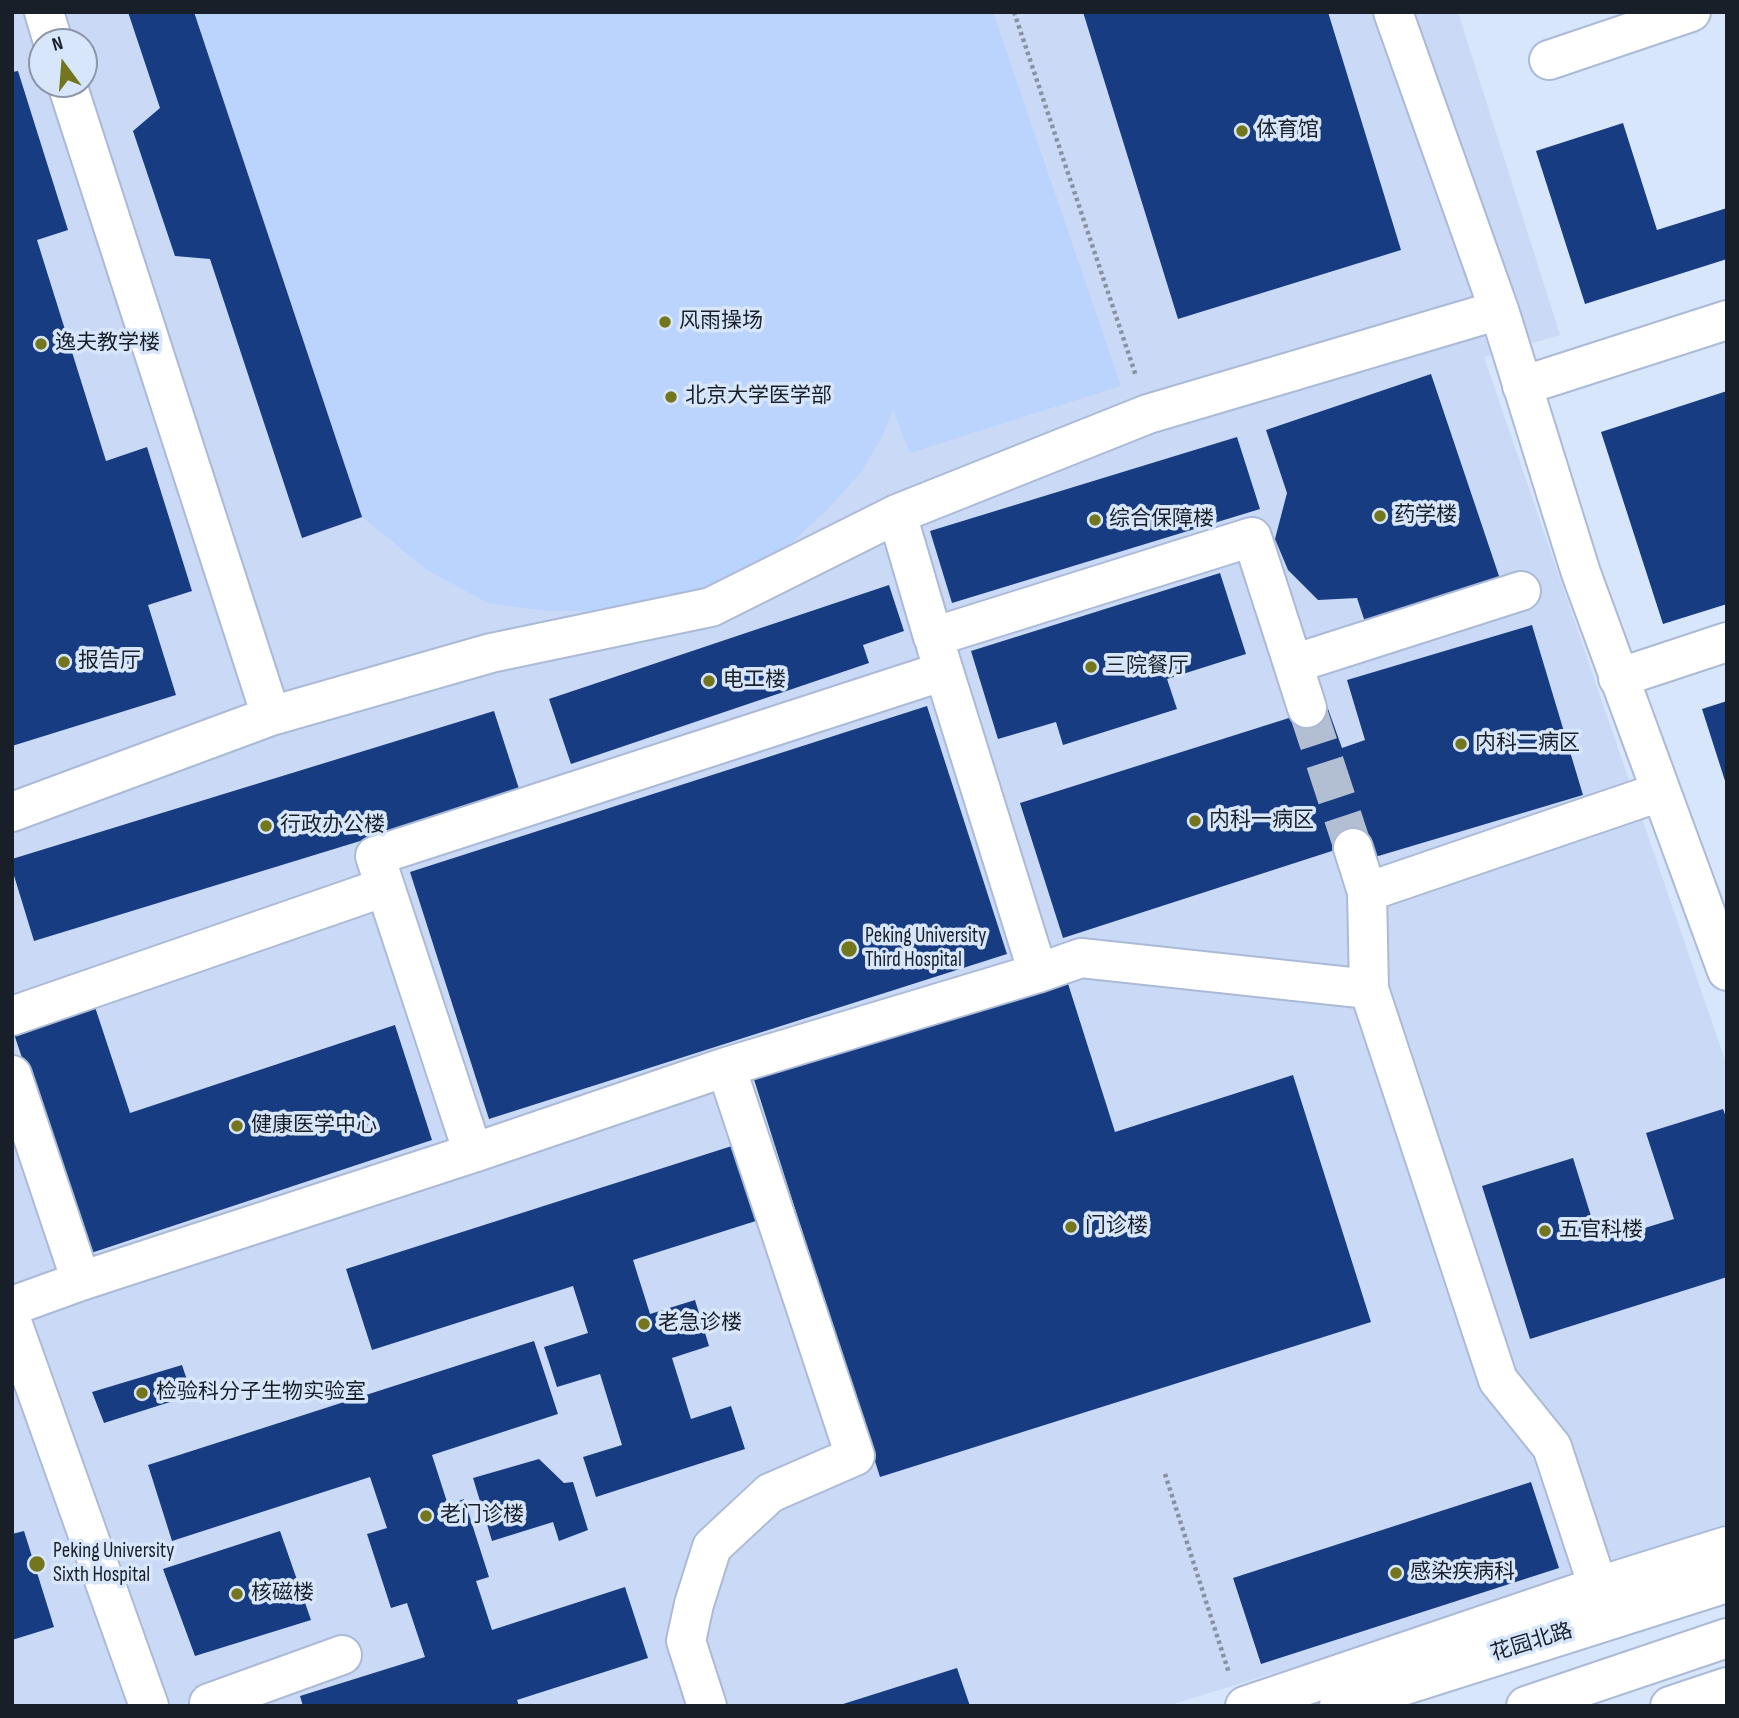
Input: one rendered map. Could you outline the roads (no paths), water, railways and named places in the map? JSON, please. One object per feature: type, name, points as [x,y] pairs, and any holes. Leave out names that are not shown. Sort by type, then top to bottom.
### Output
[{"type":"street","points":[[1393,12],[1499,310],[1581,573],[1727,971]]},
{"type":"street","points":[[1549,60],[1691,12]]},
{"type":"street","points":[[72,98],[271,716]]},
{"type":"street","points":[[12,812],[271,716],[491,653],[711,607],[897,513],[1148,414],[1499,310]]},
{"type":"street","points":[[1522,386],[1727,320]]},
{"type":"street","points":[[897,513],[1038,973]]},
{"type":"street","points":[[473,1153],[374,856],[939,654],[1252,537],[1307,708]]},
{"type":"street","points":[[1293,664],[1521,592]]},
{"type":"street","points":[[1618,678],[1727,642]]},
{"type":"street","points":[[1367,892],[1660,792]]},
{"type":"street","points":[[1353,848],[1367,892],[1369,989],[1499,1380],[1552,1447],[1604,1603]]},
{"type":"street","points":[[12,1016],[385,887]]},
{"type":"street","points":[[12,1306],[726,1067],[1081,958],[1369,989]]},
{"type":"street","points":[[708,1706],[686,1641],[694,1604],[712,1547],[770,1493],[855,1456],[726,1067]]},
{"type":"street","points":[[12,1075],[81,1281]]},
{"type":"street","points":[[12,1322],[149,1706]]},
{"type":"street","points":[[1239,1696],[1604,1603],[1727,1546]]},
{"type":"street","name":"花园北路","points":[[1339,1706],[1604,1603],[1727,1583]]},
{"type":"street","points":[[1526,1706],[1727,1638]]},
{"type":"street","points":[[209,1703],[342,1655]]},
{"type":"street","points":[[1670,1706],[1727,1687]]},
{"type":"tunnel","points":[[1307,708],[1353,848]]},
{"type":"place","name":"体育馆","points":[[1242,131]]},
{"type":"place","name":"风雨操场","points":[[665,322]]},
{"type":"place","name":"逸夫教学楼","points":[[41,344]]},
{"type":"place","name":"北京大学医学部","points":[[671,397]]},
{"type":"place","name":"药学楼","points":[[1380,516]]},
{"type":"place","name":"综合保障楼","points":[[1095,520]]},
{"type":"place","name":"报告厅","points":[[64,662]]},
{"type":"place","name":"三院餐厅","points":[[1091,667]]},
{"type":"place","name":"电工楼","points":[[709,681]]},
{"type":"place","name":"内科二病区","points":[[1461,744]]},
{"type":"place","name":"内科一病区","points":[[1195,821]]},
{"type":"place","name":"行政办公楼","points":[[266,826]]},
{"type":"place","name":"Peking University Third Hospital","points":[[849,949]]},
{"type":"place","name":"健康医学中心","points":[[237,1126]]},
{"type":"place","name":"门诊楼","points":[[1071,1227]]},
{"type":"place","name":"五官科楼","points":[[1545,1231]]},
{"type":"place","name":"老急诊楼","points":[[644,1324]]},
{"type":"place","name":"检验科分子生物实验室","points":[[142,1393]]},
{"type":"place","name":"老门诊楼","points":[[426,1516]]},
{"type":"place","name":"Peking University Sixth Hospital","points":[[37,1564]]},
{"type":"place","name":"感染疾病科","points":[[1396,1573]]},
{"type":"place","name":"核磁楼","points":[[237,1594]]}]
